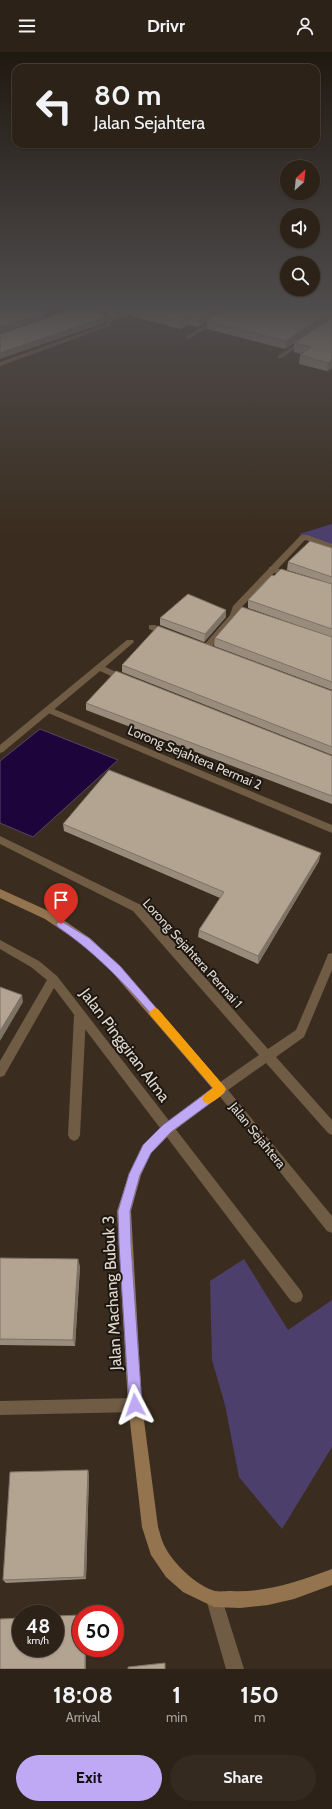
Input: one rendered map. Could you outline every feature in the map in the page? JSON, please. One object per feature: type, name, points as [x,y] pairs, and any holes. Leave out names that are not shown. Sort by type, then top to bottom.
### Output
[{"type":"main road","name":"Jalan Sejahtera","points":[[0,893],[49,916],[86,941],[116,969],[220,1089]]},
{"type":"main road","name":"Jalan Machang Bubuk 3","points":[[220,1089],[167,1129],[147,1149],[135,1174],[124,1211],[135,1405],[150,1527],[157,1549],[172,1571],[189,1586],[214,1599],[240,1600],[268,1597],[294,1591],[332,1577]]},
{"type":"street","points":[[206,648],[272,569],[304,537],[332,546]]},
{"type":"street","points":[[272,569],[302,579]]},
{"type":"street","points":[[152,627],[179,638]]},
{"type":"street","points":[[0,750],[130,642]]},
{"type":"street","points":[[98,668],[135,683]]},
{"type":"street","name":"Lorong Sejahtera Permai 2","points":[[49,710],[332,829]]},
{"type":"street","name":"Lorong Sejahtera Permai 1","points":[[0,840],[137,908],[332,1129]]},
{"type":"street","name":"Jalan Pinggiran Alma","points":[[0,944],[35,964],[53,979],[296,1296]]},
{"type":"street","points":[[220,1089],[300,1033],[332,957]]},
{"type":"street","points":[[0,1072],[53,979]]},
{"type":"street","points":[[74,1135],[80,1016]]},
{"type":"street","name":"Jalan Sejahtera","points":[[220,1089],[332,1226]]},
{"type":"street","points":[[0,1408],[135,1405]]},
{"type":"street","points":[[214,1599],[235,1669]]},
{"type":"shaded area","points":[[332,524],[332,545],[299,534]]},
{"type":"shaded area","points":[[40,729],[118,760],[33,837],[0,823],[0,761]]},
{"type":"shaded area","points":[[244,1259],[288,1330],[332,1300],[332,1447],[282,1529],[239,1477],[225,1405],[212,1360],[210,1281]]},
{"type":"building","points":[[310,541],[332,548],[332,577],[288,562]]},
{"type":"building","points":[[281,569],[332,584],[332,629],[248,600],[272,575],[274,576]]},
{"type":"building","points":[[188,594],[226,610],[205,634],[160,618]]},
{"type":"building","points":[[242,607],[332,637],[332,682],[215,638]]},
{"type":"building","points":[[158,626],[332,691],[332,747],[122,665]]},
{"type":"building","points":[[116,671],[332,756],[332,796],[86,703]]},
{"type":"building","points":[[109,770],[321,853],[258,956],[199,930],[224,892],[63,824]]},
{"type":"building","points":[[0,987],[22,995],[0,1031]]},
{"type":"building","points":[[0,1258],[78,1259],[73,1340],[0,1339]]},
{"type":"building","points":[[88,1470],[84,1577],[3,1580],[10,1472]]},
{"type":"building","points":[[72,1615],[72,1657],[85,1657],[85,1669],[0,1669],[0,1619],[12,1618],[12,1657],[64,1657],[64,1616]]},
{"type":"building","points":[[165,1663],[165,1669],[128,1669],[128,1667]]},
{"type":"slow traffic","points":[[154,1013],[220,1089],[208,1099]]},
{"type":"route","points":[[61,924],[86,941],[116,969],[220,1089],[167,1129],[147,1149],[135,1174],[124,1211],[135,1405]]}]
